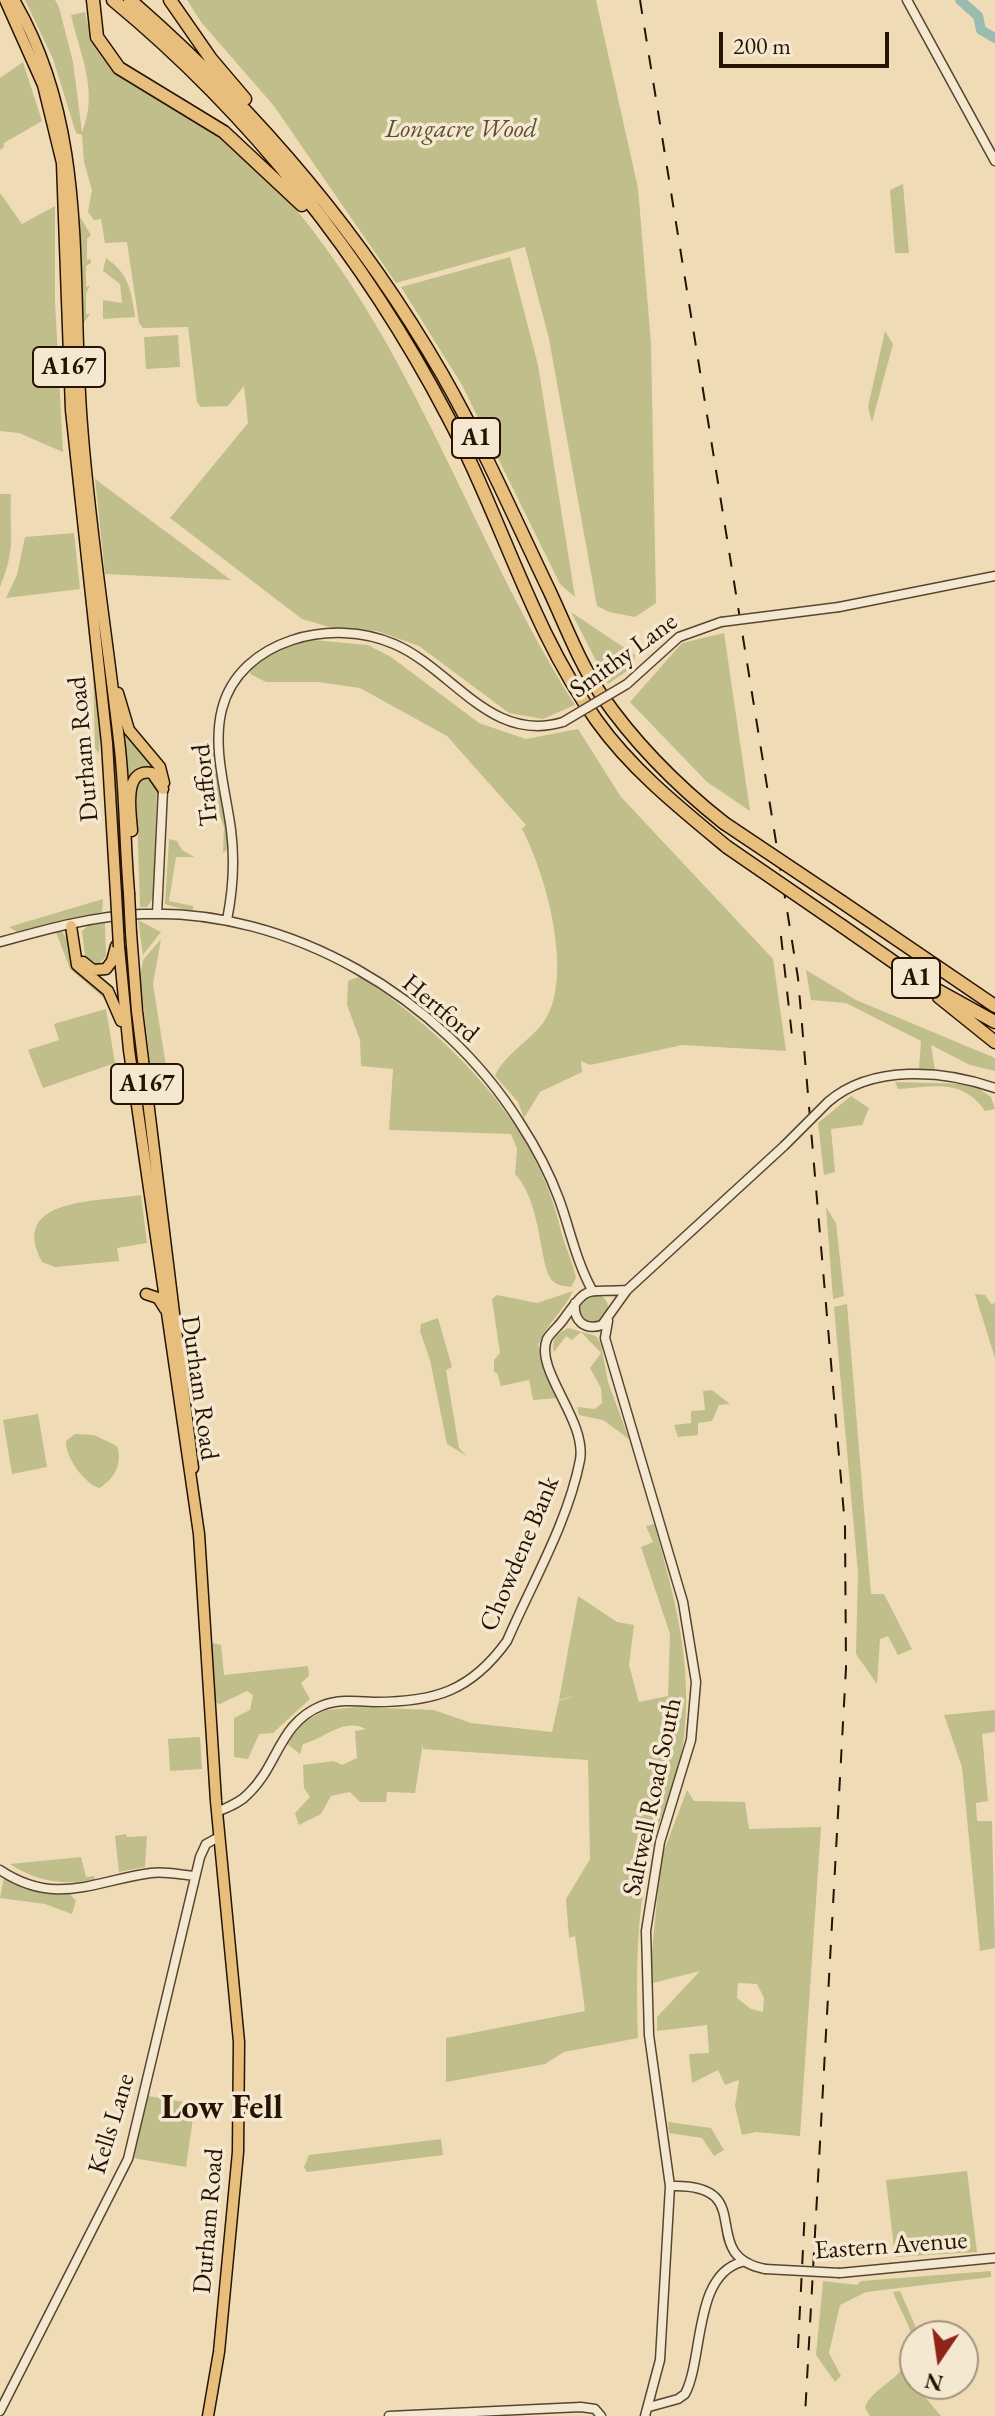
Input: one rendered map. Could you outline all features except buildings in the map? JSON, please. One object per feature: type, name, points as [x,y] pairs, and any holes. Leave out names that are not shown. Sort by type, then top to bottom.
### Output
[{"type":"highway","name":"A1","points":[[93,0],[95,29],[112,62],[126,74],[185,105],[224,132],[268,170],[343,247]]},
{"type":"highway","name":"A1","points":[[113,0],[228,108],[343,247],[399,331],[448,417],[546,629],[597,722],[634,764],[727,847],[921,981],[995,1022]]},
{"type":"highway","name":"A1","points":[[130,0],[208,72],[294,165]]},
{"type":"highway","name":"A1","points":[[170,0],[211,59],[263,119],[294,165],[379,276],[442,375],[599,691],[654,763],[724,823],[995,1006]]},
{"type":"highway","points":[[921,981],[995,1042]]},
{"type":"highway","points":[[965,987],[995,997]]},
{"type":"main road","name":"Durham Road","points":[[5,0],[43,85],[62,163],[71,410],[107,743],[117,948],[185,1456],[195,1502]]},
{"type":"main road","name":"Durham Road","points":[[14,0],[50,80],[65,131],[73,183],[82,426],[120,751],[139,1031],[192,1447],[217,1812],[237,2012],[241,2107],[223,2316],[208,2416]]},
{"type":"main road","points":[[108,656],[126,723],[135,740],[160,767],[163,789]]},
{"type":"main road","points":[[129,893],[132,782],[137,775],[148,772],[159,778],[163,789]]},
{"type":"main road","points":[[71,926],[81,959],[89,968],[100,970],[108,967],[117,948]]},
{"type":"main road","points":[[71,926],[77,965],[115,1003],[129,1050]]},
{"type":"main road","points":[[161,1274],[158,1287],[146,1294],[158,1298],[168,1317]]},
{"type":"street","points":[[907,0],[995,161]]},
{"type":"street","name":"Smithy Lane","points":[[257,655],[310,636],[379,638],[419,657],[504,721],[533,727],[563,722],[627,684],[679,637],[721,622],[839,607],[995,576]]},
{"type":"street","name":"Trafford","points":[[227,920],[234,864],[220,762],[220,723],[232,685],[257,655]]},
{"type":"street","points":[[157,914],[163,789]]},
{"type":"street","name":"Hertford","points":[[0,942],[54,926],[71,926],[99,918],[157,914],[227,920],[292,938],[342,961],[408,1005],[456,1046],[492,1085],[531,1140],[558,1196],[582,1272],[592,1290]]},
{"type":"street","points":[[557,1328],[581,1324],[596,1328],[610,1317],[627,1290],[828,1102],[856,1084],[887,1076],[969,1078],[993,1089]]},
{"type":"street","name":"Hertford","points":[[579,1296],[582,1272]]},
{"type":"street","points":[[581,1324],[575,1314],[579,1296],[592,1290],[627,1290]]},
{"type":"street","points":[[602,1292],[612,1303],[610,1317]]},
{"type":"street","name":"Chowdene Bank","points":[[217,1812],[252,1790],[279,1742],[297,1719],[321,1706],[339,1701],[417,1702],[441,1695],[468,1681],[494,1659],[507,1641],[567,1504],[580,1457],[575,1421],[545,1354],[547,1339],[579,1296]]},
{"type":"street","name":"Saltwell Road South","points":[[605,1338],[610,1317]]},
{"type":"street","name":"Saltwell Road South","points":[[596,1328],[605,1338],[683,1602],[696,1670],[691,1740],[660,1842],[646,1931],[649,2035],[670,2186],[660,2360],[647,2412]]},
{"type":"street","name":"Kells Lane","points":[[0,2411],[128,2159],[195,1876],[203,1848],[219,1837]]},
{"type":"street","points":[[0,1870],[33,1887],[55,1891],[81,1889],[151,1873],[195,1876]]},
{"type":"street","points":[[647,2412],[678,2399],[688,2390],[707,2300],[727,2269],[742,2262],[728,2243],[727,2213],[718,2201],[700,2188],[670,2186]]},
{"type":"street","name":"Eastern Avenue","points":[[742,2262],[765,2269],[840,2273],[995,2258]]},
{"type":"street","points":[[389,2416],[581,2407],[595,2409],[601,2416]]},
{"type":"green space","points":[[25,0],[55,0],[59,7],[73,62],[82,132],[87,117],[88,88],[71,15],[85,12],[92,38],[103,58],[117,73],[212,129],[260,171],[303,218],[344,274],[381,334],[507,583],[575,705],[543,719],[509,713],[419,646],[377,631],[333,628],[302,619],[170,518],[248,423],[244,386],[228,406],[201,407],[197,402],[188,327],[143,328],[139,323],[127,242],[105,243],[101,219],[94,220],[88,212],[92,190],[84,162],[82,135],[76,133],[53,59]]},
{"type":"green space","name":"Longacre Wood","points":[[187,0],[596,0],[638,188],[651,343],[656,603],[635,617],[609,612],[597,606],[549,339],[525,247],[396,283],[274,106],[201,22]]},
{"type":"green space","points":[[23,62],[42,121],[4,143],[0,150],[0,78]]},
{"type":"green space","points":[[903,184],[909,253],[895,253],[890,190]]},
{"type":"green space","points":[[0,193],[22,224],[55,206],[55,301],[63,452],[19,433],[0,431]]},
{"type":"green space","points":[[80,217],[91,235],[87,239],[87,260],[90,259],[91,263],[86,266],[86,287],[90,286],[86,293],[86,314],[90,314],[81,327]]},
{"type":"green space","points":[[510,257],[538,365],[575,597],[560,584],[462,385],[401,287]]},
{"type":"green space","points":[[106,258],[120,270],[128,283],[135,317],[103,319],[103,300],[122,303],[120,284],[103,271]]},
{"type":"green space","points":[[885,331],[893,344],[872,422],[868,407]]},
{"type":"green space","points":[[178,335],[180,367],[146,369],[144,337]]},
{"type":"green space","points":[[95,479],[231,580],[105,574]]},
{"type":"green space","points":[[0,494],[11,494],[11,540],[9,561],[0,587]]},
{"type":"green space","points":[[74,533],[80,589],[6,598],[17,575],[25,537]]},
{"type":"green space","points":[[84,598],[101,722],[99,754],[95,748],[93,668]]},
{"type":"green space","points":[[571,612],[635,655],[633,667],[608,684]]},
{"type":"green space","points":[[724,633],[750,811],[707,782],[630,702],[682,643]]},
{"type":"green space","points":[[313,640],[368,645],[391,657],[479,723],[526,739],[578,729],[621,797],[773,959],[786,1051],[682,1045],[590,1065],[581,1061],[582,1072],[540,1092],[524,1118],[518,1102],[495,1076],[505,1061],[545,1020],[553,1001],[557,978],[553,924],[540,872],[522,829],[526,825],[447,736],[360,688],[318,682],[266,682],[250,674],[252,666],[274,650]]},
{"type":"green space","points":[[103,663],[123,847],[120,860],[117,850]]},
{"type":"green space","points":[[124,727],[160,774],[132,776],[128,782]]},
{"type":"green space","points":[[214,735],[230,847],[223,853],[224,827],[211,792]]},
{"type":"green space","points":[[150,777],[157,788],[153,898],[147,907],[140,907],[136,783],[138,778]]},
{"type":"green space","points":[[169,839],[177,841],[182,850],[194,857],[176,857],[169,901],[193,906],[193,912],[165,904]]},
{"type":"green space","points":[[103,899],[102,912],[17,932],[9,927]]},
{"type":"green space","points":[[138,920],[161,932],[143,955]]},
{"type":"green space","points":[[105,923],[106,957],[97,965],[85,956],[82,931],[89,925]]},
{"type":"green space","points":[[56,932],[62,932],[113,1006],[70,969]]},
{"type":"green space","points":[[161,939],[153,984],[169,1085],[153,1087],[140,977],[143,960]]},
{"type":"green space","points":[[806,970],[856,1000],[995,1058],[995,1071],[970,1065],[931,1045],[935,1070],[919,1069],[921,1041],[846,1003],[811,1000]]},
{"type":"green space","points":[[361,976],[426,1027],[457,1056],[511,1119],[549,1191],[575,1272],[576,1278],[571,1287],[557,1284],[548,1274],[531,1202],[515,1174],[517,1149],[511,1134],[389,1130],[393,1069],[361,1066],[360,1040],[347,1005],[348,981]]},
{"type":"green space","points":[[106,1009],[115,1063],[43,1088],[28,1050],[59,1040],[54,1024]]},
{"type":"green space","points":[[895,1082],[972,1084],[991,1097],[995,1109],[985,1111],[976,1100],[957,1089],[935,1086],[898,1089]]},
{"type":"green space","points":[[851,1096],[869,1108],[862,1125],[831,1129],[835,1172],[824,1175],[818,1123]]},
{"type":"green space","points":[[141,1195],[147,1243],[117,1248],[119,1261],[55,1267],[42,1262],[35,1241],[37,1225],[47,1214],[82,1202]]},
{"type":"green space","points":[[826,1207],[836,1223],[844,1296],[833,1299]]},
{"type":"green space","points":[[573,1291],[538,1345],[558,1398],[533,1400],[529,1380],[501,1386],[494,1372],[494,1360],[500,1353],[492,1299],[497,1295],[537,1303]]},
{"type":"green space","points":[[594,1294],[604,1298],[608,1308],[604,1318],[594,1322],[584,1318],[580,1308],[584,1298]]},
{"type":"green space","points":[[975,1294],[985,1295],[992,1305],[995,1302],[995,1358]]},
{"type":"green space","points":[[847,1304],[871,1594],[884,1594],[912,1649],[898,1655],[888,1636],[880,1639],[877,1684],[856,1654],[858,1573],[834,1307]]},
{"type":"green space","points":[[438,1318],[452,1367],[446,1370],[459,1448],[467,1456],[447,1444],[430,1360],[420,1331],[421,1324]]},
{"type":"green space","points":[[568,1328],[596,1336],[601,1344],[608,1382],[629,1439],[603,1420],[579,1415],[577,1407],[595,1409],[602,1403],[601,1388],[590,1368],[601,1353],[581,1332],[572,1340],[566,1336],[554,1352],[556,1337]]},
{"type":"green space","points":[[712,1390],[730,1404],[719,1405],[712,1421],[698,1423],[698,1435],[678,1437],[674,1425],[691,1423],[691,1411],[705,1410],[703,1391]]},
{"type":"green space","points":[[38,1414],[47,1467],[12,1474],[3,1420]]},
{"type":"green space","points":[[75,1434],[94,1435],[117,1446],[119,1459],[116,1470],[99,1488],[82,1475],[72,1462],[66,1441]]},
{"type":"green space","points":[[654,1524],[680,1633],[686,1716],[681,1758],[651,1850],[642,1896],[637,1968],[638,2038],[564,2052],[545,2064],[446,2082],[446,2038],[585,2011],[575,1936],[569,1938],[566,1899],[590,1859],[588,1760],[423,1749],[423,1743],[415,1793],[387,1792],[386,1802],[360,1802],[350,1792],[331,1796],[321,1814],[299,1825],[295,1813],[310,1797],[304,1788],[303,1765],[334,1761],[342,1765],[357,1758],[355,1731],[366,1729],[342,1727],[303,1744],[300,1754],[286,1743],[305,1721],[326,1710],[357,1707],[434,1710],[471,1723],[552,1732],[559,1701],[577,1695],[559,1700],[578,1596],[617,1622],[634,1625],[629,1665],[639,1702],[668,1696],[670,1634],[641,1547],[653,1542],[646,1526]]},
{"type":"green space","points":[[213,1643],[221,1645],[224,1675],[308,1666],[309,1676],[301,1683],[310,1699],[273,1733],[259,1734],[248,1759],[234,1757],[234,1718],[250,1710],[253,1695],[247,1691],[220,1704],[213,1702],[209,1649]]},
{"type":"green space","points":[[995,1710],[995,1732],[982,1734],[988,1801],[976,1803],[977,1821],[992,1821],[995,1948],[980,1951],[962,1767],[944,1715]]},
{"type":"green space","points":[[200,1737],[202,1769],[170,1771],[168,1739]]},
{"type":"green space","points":[[687,1790],[694,1801],[745,1802],[749,1829],[821,1827],[800,2136],[756,2132],[742,2135],[735,2106],[739,2080],[725,2085],[718,2070],[692,2083],[689,2054],[709,2053],[707,2025],[657,2031],[657,2017],[700,1971],[653,1983],[651,1961],[661,1859]],"holes":[[[738,1983],[757,1984],[764,1998],[763,2012],[751,2009],[737,1998]]]},
{"type":"green space","points":[[126,1834],[127,1837],[147,1836],[145,1867],[119,1872],[115,1836]]},
{"type":"green space","points":[[81,1857],[86,1877],[94,1876],[95,1880],[51,1881],[30,1875],[10,1864]]},
{"type":"green space","points":[[4,1878],[33,1891],[70,1894],[76,1901],[72,1914],[45,1904],[0,1898]]},
{"type":"green space","points":[[148,2096],[189,2103],[193,2118],[186,2167],[133,2158]]},
{"type":"green space","points":[[668,2122],[711,2128],[724,2150],[714,2156],[702,2138],[669,2133]]},
{"type":"green space","points":[[441,2139],[443,2155],[307,2172],[304,2167],[309,2155]]},
{"type":"green space","points":[[967,2171],[977,2252],[895,2257],[886,2180]]},
{"type":"green space","points":[[991,2271],[991,2277],[866,2292],[840,2305],[829,2353],[841,2376],[835,2382],[816,2355],[823,2281],[857,2285],[861,2281]]},
{"type":"green space","points":[[900,2291],[913,2320],[905,2320],[893,2292]]},
{"type":"green space","points":[[899,2372],[899,2400],[928,2400],[941,2416],[870,2416],[865,2408],[867,2402]]},
{"type":"waterway","points":[[960,0],[978,16],[981,30],[995,38]]},
{"type":"railway","points":[[640,0],[798,978],[845,1526],[846,1668],[805,2416]]},
{"type":"railway","points":[[781,936],[792,1036]]},
{"type":"railway","points":[[798,2348],[805,2209]]},
{"type":"district","name":"Low Fell","points":[[222,2109]]}]
